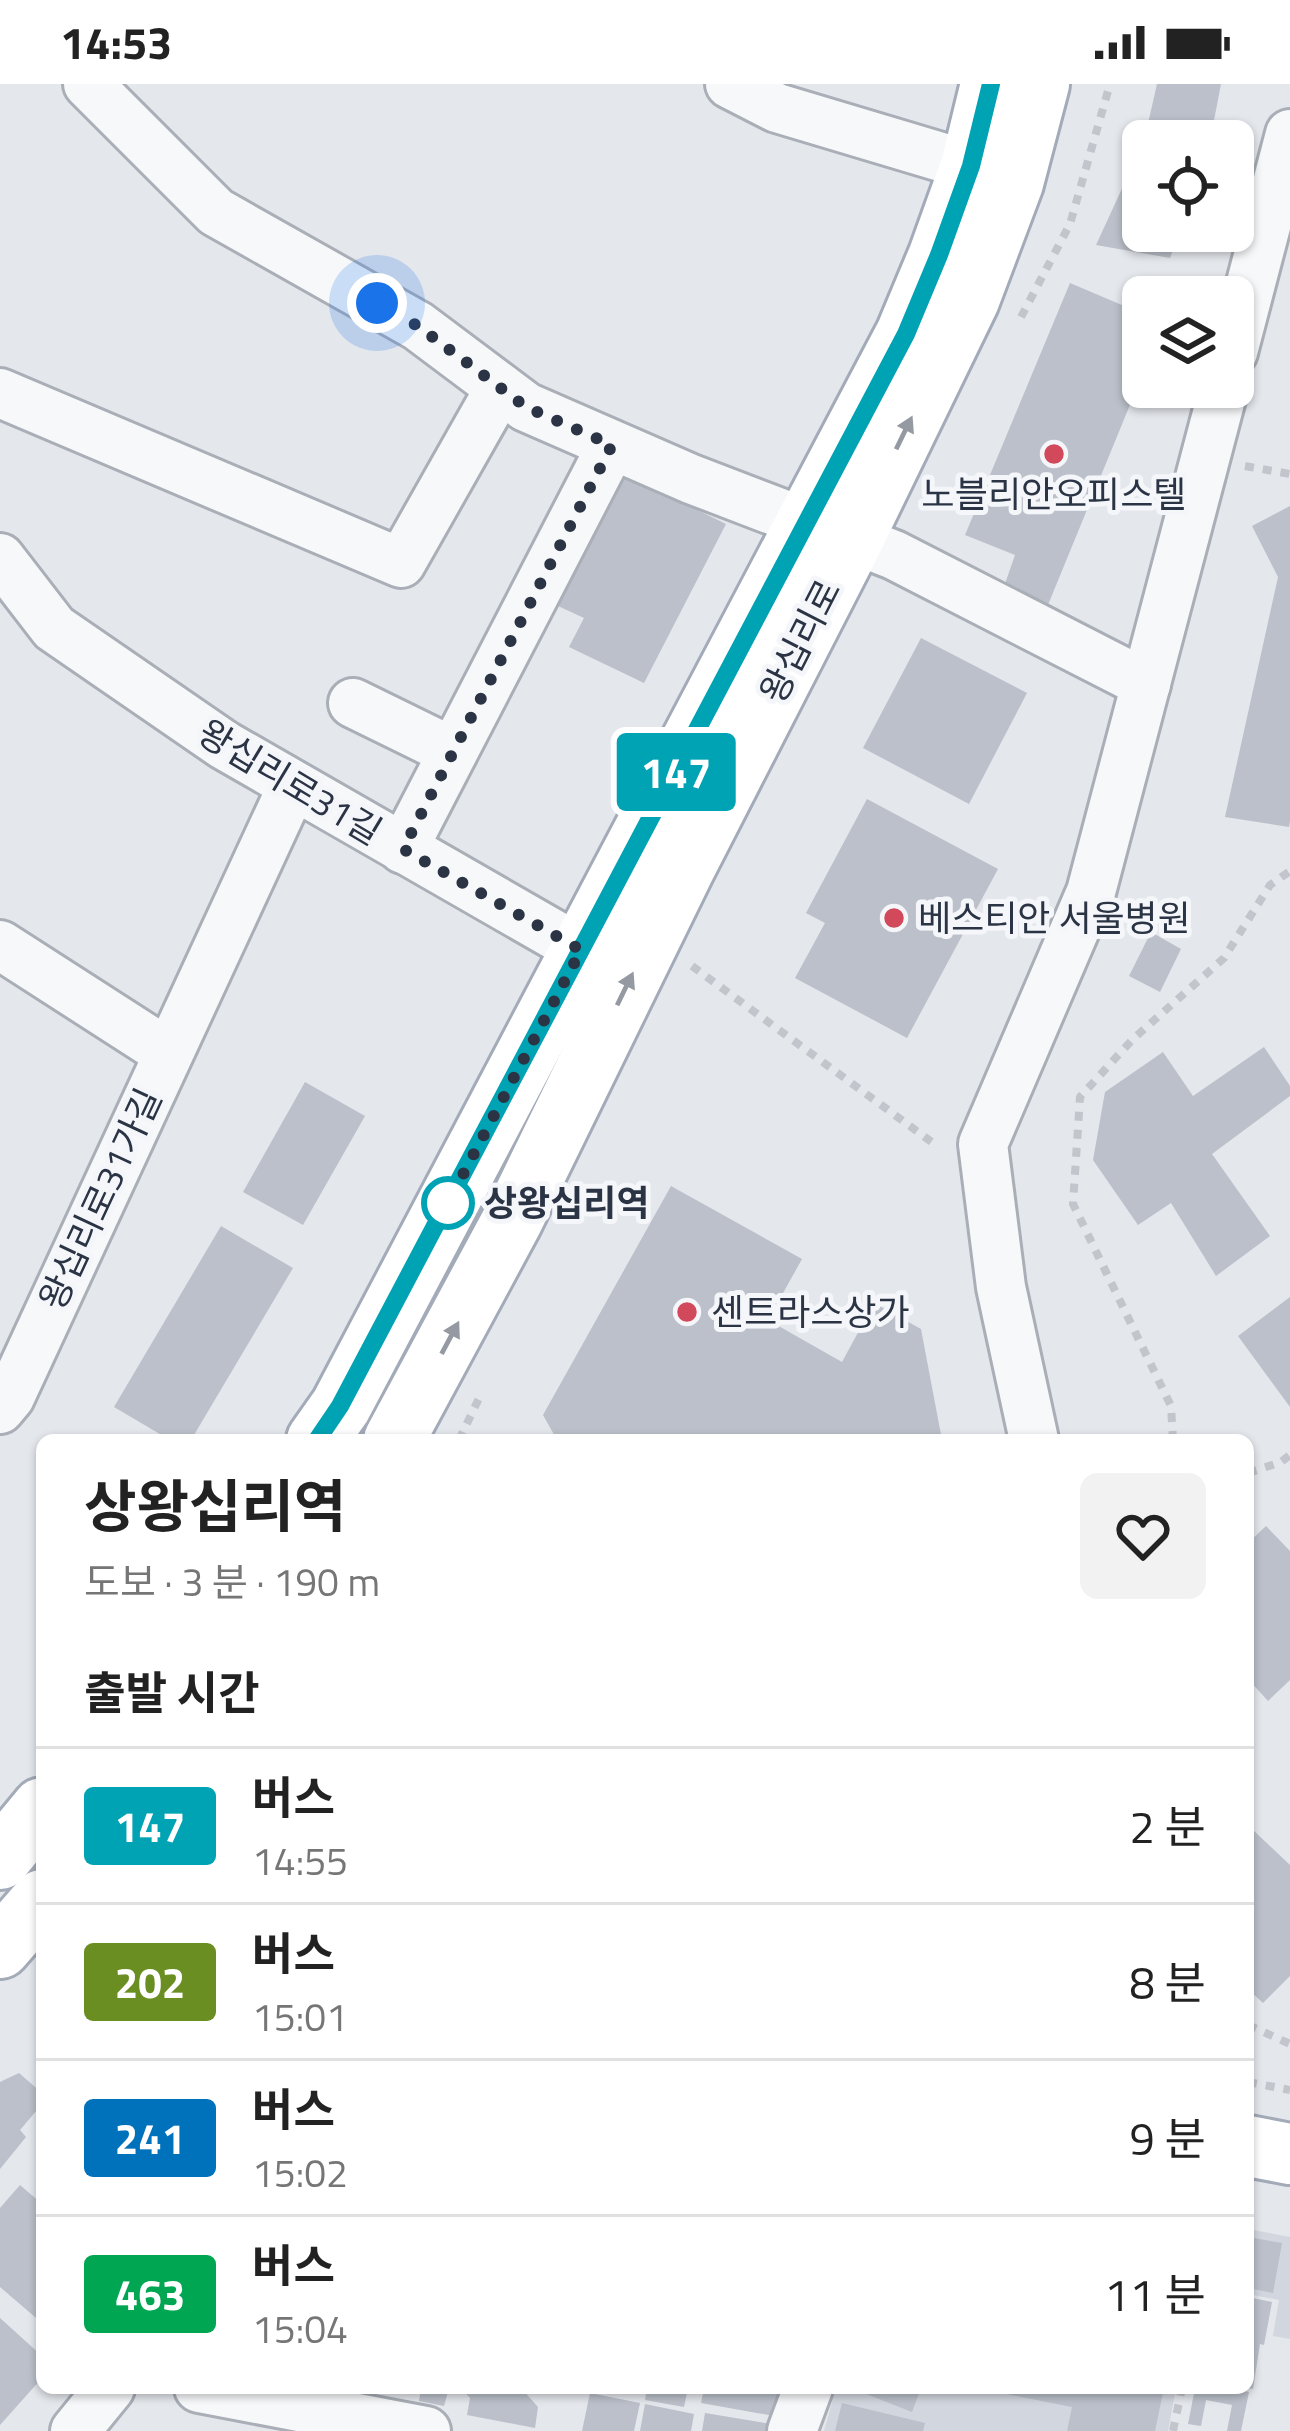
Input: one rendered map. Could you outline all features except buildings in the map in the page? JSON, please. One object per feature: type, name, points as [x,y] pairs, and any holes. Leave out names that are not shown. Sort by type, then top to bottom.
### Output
[{"type":"main road","name":"왕십리로","points":[[397,1434],[512,1221],[634,935],[830,531],[939,255],[971,166],[991,84]]},
{"type":"main road","name":"왕십리로","points":[[830,531],[969,300],[1013,183],[1040,84]]},
{"type":"main road","name":"왕십리로","points":[[321,1434],[634,935]]},
{"type":"main road","points":[[15,1866],[36,1821]]},
{"type":"main road","points":[[0,1948],[36,1907]]},
{"type":"main road","points":[[1254,2147],[1290,2154]]},
{"type":"street","points":[[88,84],[216,212],[418,326],[526,407],[691,479],[894,555],[1146,684]]},
{"type":"street","points":[[730,84],[777,108],[971,166]]},
{"type":"street","points":[[1253,276],[1290,134]]},
{"type":"street","points":[[0,393],[401,563],[500,388]]},
{"type":"street","points":[[1033,1434],[1001,1287],[983,1144],[1091,892],[1218,408]]},
{"type":"street","points":[[403,849],[612,445]]},
{"type":"street","name":"왕십리로31길","points":[[5,584],[54,628],[224,745],[403,849],[634,935]]},
{"type":"street","points":[[353,703],[453,752]]},
{"type":"street","name":"왕십리로31가길","points":[[0,1409],[10,1397],[14,1347],[168,1053],[292,785]]},
{"type":"street","name":"왕십리로31가길","points":[[0,945],[168,1053]]},
{"type":"street","points":[[75,2431],[105,2394]]},
{"type":"street","points":[[231,2394],[426,2431]]},
{"type":"street","points":[[792,2431],[806,2394]]},
{"type":"path","points":[[1070,224],[1110,84]]},
{"type":"path","points":[[1243,465],[1290,474]]},
{"type":"path","points":[[1173,1434],[1171,1406],[1073,1204],[1081,1097],[1132,1040],[1224,958],[1270,885],[1290,871]]},
{"type":"path","points":[[634,935],[933,1142]]},
{"type":"path","points":[[1254,1471],[1290,1455]]},
{"type":"path","points":[[1254,2028],[1290,2044]]},
{"type":"path","points":[[1254,2083],[1290,2090]]},
{"type":"path","points":[[1174,2431],[1181,2394]]},
{"type":"shaded area","points":[[1254,2230],[1290,2237],[1290,2339],[1273,2336],[1279,2300],[1254,2295]]},
{"type":"shaded area","points":[[834,2394],[1175,2394],[1168,2431],[824,2431]]},
{"type":"bus line","name":"147","points":[[321,1434],[906,334],[971,166],[991,84]]},
{"type":"place","name":"노블리안오피스텔","points":[[1054,454]]},
{"type":"place","name":"베스티안 서울병원","points":[[894,918]]},
{"type":"place","name":"상왕십리역","points":[[448,1203]]},
{"type":"place","name":"센트라스상가","points":[[687,1312]]},
{"type":"route","points":[[377,303],[418,326],[526,407],[612,445],[403,849],[581,950],[448,1203]]}]
